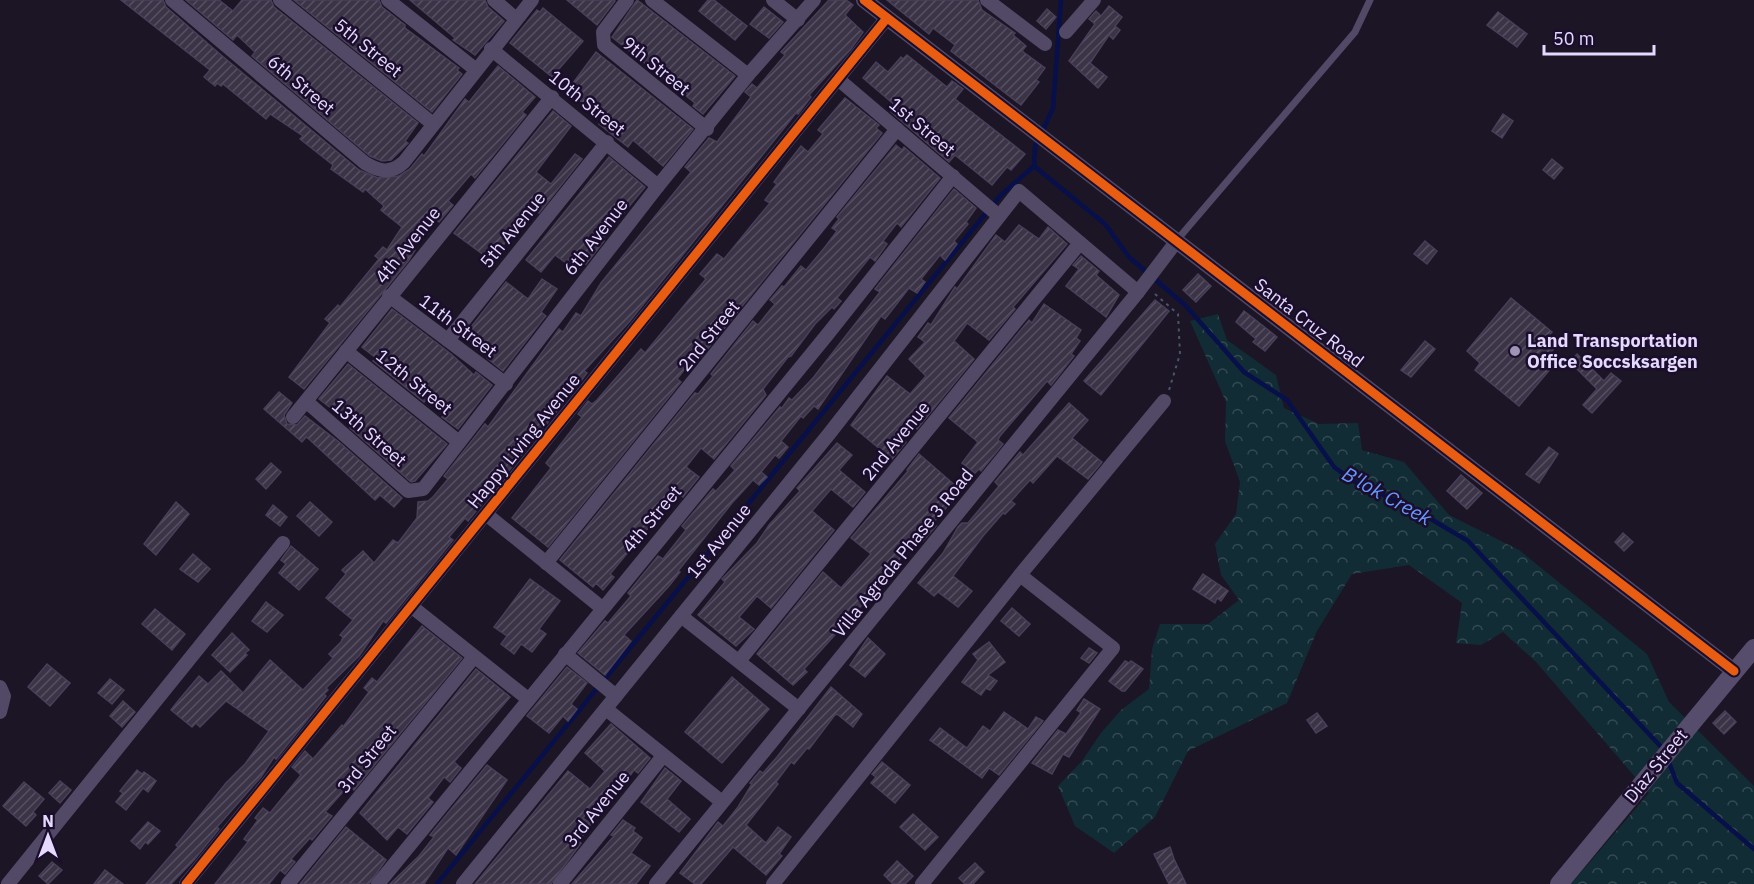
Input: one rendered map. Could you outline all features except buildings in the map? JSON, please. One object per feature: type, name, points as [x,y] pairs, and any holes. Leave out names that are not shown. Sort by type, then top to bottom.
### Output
[{"type":"main road","name":"Diaz Street","points":[[1559,884],[1754,648]]},
{"type":"street","name":"6th Street","points":[[172,0],[365,163],[382,171],[392,170],[411,153],[433,123]]},
{"type":"street","name":"5th Street","points":[[280,0],[433,123]]},
{"type":"street","points":[[388,0],[475,69]]},
{"type":"street","points":[[494,0],[516,19]]},
{"type":"street","points":[[433,123],[532,0]]},
{"type":"street","name":"9th Street","points":[[627,0],[609,22],[602,36],[609,52],[707,129]]},
{"type":"street","points":[[652,0],[748,75]]},
{"type":"street","points":[[773,0],[798,20]]},
{"type":"street","name":"6th Avenue","points":[[408,491],[418,491],[429,485],[459,442],[658,186],[707,129],[748,75],[814,0]]},
{"type":"street","name":"Santa Cruz Road","points":[[864,0],[1734,671]]},
{"type":"street","points":[[987,0],[1045,44]]},
{"type":"street","points":[[1066,32],[1094,0]]},
{"type":"street","name":"Happy Living Avenue","points":[[186,884],[887,18]]},
{"type":"street","name":"10th Street","points":[[491,49],[658,186]]},
{"type":"street","name":"1st Street","points":[[838,79],[992,210]]},
{"type":"street","name":"4th Avenue","points":[[293,417],[552,97]]},
{"type":"street","name":"2nd Street","points":[[546,563],[897,129]]},
{"type":"street","name":"5th Avenue","points":[[448,340],[607,142]]},
{"type":"street","name":"4th Street","points":[[378,884],[953,176]]},
{"type":"street","name":"1st Avenue","points":[[463,884],[606,709],[606,688],[681,616],[829,434],[992,210],[1019,191],[1080,243]]},
{"type":"street","name":"Villa Agreda Phase 3 Road","points":[[656,884],[1146,282],[1176,242]]},
{"type":"street","points":[[1080,243],[1146,282]]},
{"type":"street","name":"2nd Avenue","points":[[739,661],[1080,243]]},
{"type":"street","name":"11th Street","points":[[389,296],[506,384]]},
{"type":"street","name":"12th Street","points":[[346,351],[459,442]]},
{"type":"street","points":[[773,884],[1020,575],[1164,401]]},
{"type":"street","name":"13th Street","points":[[307,402],[408,491]]},
{"type":"street","points":[[486,514],[602,608]]},
{"type":"street","points":[[8,884],[283,543]]},
{"type":"street","points":[[922,884],[1113,648],[1020,575]]},
{"type":"street","points":[[411,606],[528,699]]},
{"type":"street","points":[[681,616],[799,709]]},
{"type":"street","points":[[565,654],[606,688]]},
{"type":"street","name":"3rd Street","points":[[288,884],[474,657]]},
{"type":"street","points":[[0,687],[4,696],[0,712]]},
{"type":"street","points":[[606,709],[722,802]]},
{"type":"street","name":"3rd Avenue","points":[[560,884],[663,756]]},
{"type":"lane","points":[[1176,242],[1348,40],[1370,0]]},
{"type":"path","points":[[1146,282],[1178,314],[1180,354],[1164,401]]},
{"type":"green space","points":[[1218,314],[1227,340],[1276,375],[1284,408],[1319,424],[1358,423],[1362,450],[1404,462],[1449,515],[1519,550],[1647,654],[1669,702],[1754,786],[1754,884],[1571,884],[1649,793],[1536,662],[1503,632],[1481,645],[1456,643],[1462,603],[1409,565],[1352,574],[1317,631],[1287,703],[1188,751],[1155,817],[1114,853],[1075,826],[1058,786],[1082,761],[1101,733],[1121,710],[1149,689],[1152,649],[1160,624],[1208,624],[1239,600],[1221,575],[1215,544],[1236,514],[1240,482],[1225,441],[1226,402],[1190,321]]},
{"type":"waterway","name":"B'lok Creek","points":[[1042,132],[1053,108],[1061,0]]},
{"type":"waterway","name":"B'lok Creek","points":[[1034,166],[1035,147],[1038,140]]},
{"type":"waterway","name":"B'lok Creek","points":[[1034,166],[1105,224],[1129,257],[1185,305],[1244,372],[1287,400],[1334,467],[1355,482],[1414,509],[1468,541],[1664,750]]},
{"type":"waterway","points":[[437,884],[1000,196],[1034,166]]},
{"type":"waterway","name":"B'lok Creek","points":[[1668,760],[1677,783],[1754,849]]},
{"type":"cycle path","points":[[864,0],[1734,671]]},
{"type":"cycle path","points":[[186,884],[887,18]]},
{"type":"place","name":"Land Transportation Office Soccsksargen","points":[[1515,351]]}]
